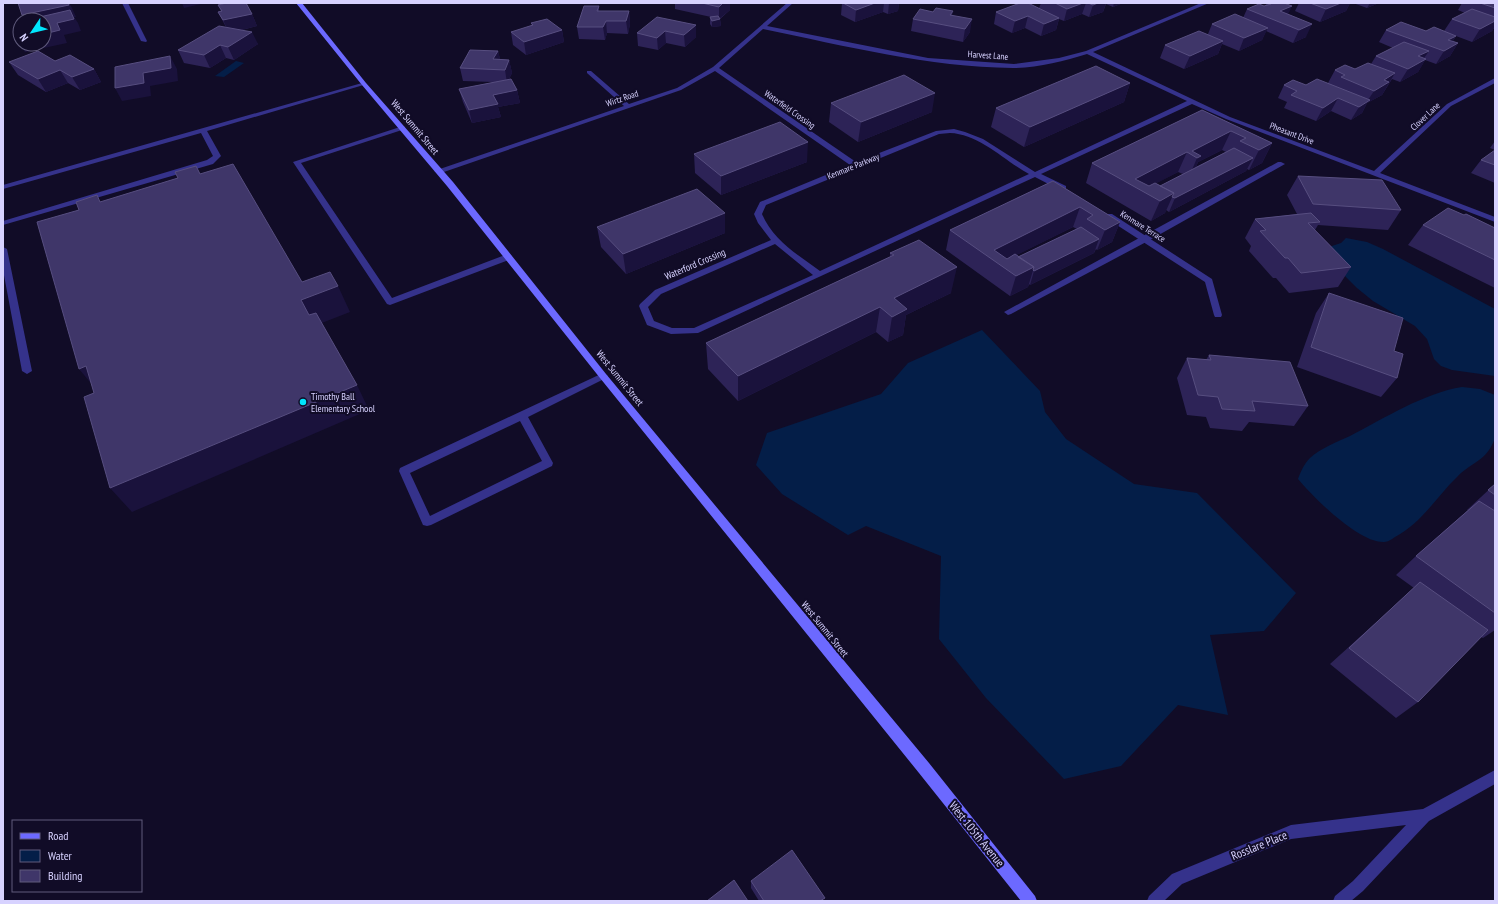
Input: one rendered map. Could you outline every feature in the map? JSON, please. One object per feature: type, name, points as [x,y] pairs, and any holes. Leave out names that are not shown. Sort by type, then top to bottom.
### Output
[{"type":"street","points":[[125,3],[144,41]]},
{"type":"street","name":"West Summit Street","points":[[299,3],[364,84],[403,128],[924,768]]},
{"type":"street","name":"Wirtz Road","points":[[438,171],[679,89],[715,68],[790,3]]},
{"type":"street","name":"Harvest Lane","points":[[761,27],[928,60],[1014,66],[1060,60],[1088,52],[1206,3]]},
{"type":"street","name":"Pheasant Drive","points":[[1088,52],[1228,118],[1495,220]]},
{"type":"street","name":"Waterfield Crossing","points":[[715,68],[855,164]]},
{"type":"street","points":[[589,72],[628,106]]},
{"type":"street","name":"Clover Lane","points":[[1375,174],[1449,105],[1495,80]]},
{"type":"street","points":[[3,187],[364,84]]},
{"type":"street","points":[[819,275],[1192,101]]},
{"type":"street","points":[[403,128],[297,162],[390,302],[508,257]]},
{"type":"street","points":[[3,223],[210,162],[217,156],[203,130]]},
{"type":"street","name":"Kenmare Parkway","points":[[819,275],[776,241],[761,225],[758,214],[763,204],[855,164],[938,132],[952,131],[964,133],[979,140],[1033,174]]},
{"type":"street","points":[[1008,312],[1281,164]]},
{"type":"street","points":[[1033,174],[1050,180],[1071,193]]},
{"type":"street","name":"Kenmare Terrace","points":[[1105,214],[1208,281],[1218,315]]},
{"type":"street","name":"Waterford Crossing","points":[[776,241],[658,292],[643,306],[650,323],[671,331],[695,330],[819,275]]},
{"type":"street","points":[[3,249],[27,371]]},
{"type":"street","points":[[522,416],[548,462],[427,522],[404,471],[604,376]]},
{"type":"street","name":"West 105th Avenue","points":[[924,768],[1030,901]]},
{"type":"street","name":"Rosslare Place","points":[[1340,901],[1358,886],[1424,816],[1495,777]]},
{"type":"street","name":"Rosslare Place","points":[[1154,901],[1177,879],[1291,832],[1424,816]]},
{"type":"water","points":[[236,61],[244,63],[224,77],[215,76]]},
{"type":"water","points":[[1346,238],[1367,242],[1383,249],[1495,309],[1495,376],[1452,370],[1441,366],[1434,359],[1427,339],[1415,326],[1373,301],[1342,273],[1329,247],[1341,243]]},
{"type":"water","points":[[982,330],[1040,391],[1045,412],[1066,439],[1134,484],[1197,493],[1296,593],[1264,631],[1210,635],[1228,715],[1178,705],[1121,766],[1064,779],[986,698],[939,639],[941,556],[866,526],[848,535],[782,494],[756,465],[767,433],[881,394],[908,363]]},
{"type":"water","points":[[1462,387],[1480,389],[1495,395],[1496,434],[1492,446],[1484,456],[1450,484],[1414,524],[1387,542],[1374,540],[1350,528],[1326,508],[1298,479],[1308,460],[1324,448],[1419,400]]},
{"type":"building","points":[[18,3],[68,3],[69,5],[36,12],[21,12]]},
{"type":"building","points":[[226,3],[246,3],[252,14],[223,20],[218,12],[222,11],[218,5]]},
{"type":"building","points":[[702,3],[723,3],[719,7]]},
{"type":"building","points":[[843,3],[875,3],[856,10]]},
{"type":"building","points":[[1020,3],[1028,3],[1059,18],[1044,24],[1028,16],[1015,21],[996,12]]},
{"type":"building","points":[[1055,3],[1083,3],[1067,9]]},
{"type":"building","points":[[1269,3],[1284,3],[1292,6],[1280,11],[1312,24],[1299,30],[1247,9],[1259,4],[1264,6],[1271,4]]},
{"type":"building","points":[[1310,3],[1341,3],[1326,9]]},
{"type":"building","points":[[1480,3],[1495,3],[1495,8]]},
{"type":"building","points":[[584,6],[599,6],[597,11],[629,11],[626,21],[606,21],[603,27],[577,27]]},
{"type":"building","points":[[936,8],[953,11],[950,15],[972,19],[965,29],[913,19],[920,9],[933,12]]},
{"type":"building","points":[[1472,9],[1495,17],[1495,21],[1480,29],[1452,19]]},
{"type":"building","points":[[70,10],[74,19],[57,23],[60,30],[52,32],[52,14]]},
{"type":"building","points":[[1235,14],[1268,28],[1244,38],[1212,24]]},
{"type":"building","points":[[718,16],[720,19],[712,21],[710,17]]},
{"type":"building","points":[[657,17],[696,25],[684,35],[665,31],[657,38],[637,33]]},
{"type":"building","points":[[547,19],[562,30],[524,42],[511,32],[533,25],[531,23]]},
{"type":"building","points":[[1401,22],[1426,31],[1434,27],[1456,36],[1448,40],[1458,43],[1444,51],[1386,30]]},
{"type":"building","points":[[219,26],[252,32],[228,47],[220,45],[204,55],[178,50]]},
{"type":"building","points":[[1199,31],[1223,41],[1190,56],[1165,45]]},
{"type":"building","points":[[1404,42],[1429,51],[1418,56],[1426,59],[1408,69],[1376,56]]},
{"type":"building","points":[[470,50],[498,51],[493,59],[509,60],[505,70],[460,68]]},
{"type":"building","points":[[35,52],[40,52],[55,61],[70,55],[94,69],[72,77],[60,70],[38,79],[9,62]]},
{"type":"building","points":[[170,56],[171,68],[143,73],[144,83],[115,88],[115,67]]},
{"type":"building","points":[[1368,63],[1395,73],[1384,80],[1389,82],[1374,91],[1341,77],[1345,75],[1335,70],[1345,65],[1355,69]]},
{"type":"building","points":[[1096,66],[1130,83],[1030,127],[996,108]]},
{"type":"building","points":[[904,75],[935,93],[861,122],[831,103]]},
{"type":"building","points":[[511,79],[517,90],[493,95],[498,104],[469,110],[459,89]]},
{"type":"building","points":[[1317,79],[1370,100],[1359,107],[1338,98],[1323,108],[1291,95],[1297,91],[1284,85],[1293,80],[1306,85]]},
{"type":"building","points":[[1202,110],[1272,143],[1259,150],[1240,141],[1246,138],[1231,131],[1192,151],[1201,156],[1197,158],[1187,152],[1135,179],[1149,186],[1155,183],[1174,193],[1160,201],[1092,163]]},
{"type":"building","points":[[780,122],[808,142],[721,176],[694,154]]},
{"type":"building","points":[[1234,148],[1253,158],[1175,198],[1172,197],[1174,193],[1160,186]]},
{"type":"building","points":[[1495,150],[1495,165],[1481,160]]},
{"type":"building","points":[[233,164],[302,282],[330,272],[338,286],[301,300],[309,315],[316,313],[357,385],[110,488],[84,397],[94,393],[86,366],[79,369],[37,222],[79,210],[76,202],[97,195],[100,202],[178,178],[175,172],[196,166],[200,174]]},
{"type":"building","points":[[1298,176],[1382,180],[1401,210],[1313,204]]},
{"type":"building","points":[[1053,181],[1120,222],[1105,230],[1087,219],[1093,215],[1080,207],[994,250],[1007,259],[1015,254],[1034,267],[1016,276],[950,230]]},
{"type":"building","points":[[697,189],[725,213],[623,254],[597,227]]},
{"type":"building","points":[[1448,208],[1464,215],[1466,214],[1495,228],[1495,260],[1423,225]]},
{"type":"building","points":[[1311,213],[1320,222],[1308,223],[1351,267],[1301,273],[1260,231],[1266,230],[1255,219]]},
{"type":"building","points":[[1081,227],[1099,239],[1034,271],[1034,267],[1018,257]]},
{"type":"building","points":[[919,240],[957,267],[894,298],[907,309],[892,317],[880,307],[738,376],[706,343],[894,255],[890,253]]},
{"type":"building","points":[[1329,293],[1403,318],[1394,351],[1403,354],[1397,378],[1311,347]]},
{"type":"building","points":[[1209,355],[1290,362],[1308,406],[1252,401],[1255,411],[1222,409],[1218,397],[1198,395],[1187,358],[1211,360]]},
{"type":"building","points":[[1495,484],[1495,495],[1488,490]]},
{"type":"building","points":[[1479,501],[1495,511],[1495,613],[1416,556]]},
{"type":"building","points":[[1420,582],[1488,630],[1418,702],[1349,648]]},
{"type":"building","points":[[792,850],[825,898],[820,901],[764,901],[751,881]]},
{"type":"building","points":[[734,880],[748,901],[707,901]]},
{"type":"place","name":"Timothy Ball Elementary School","points":[[303,402]]}]
